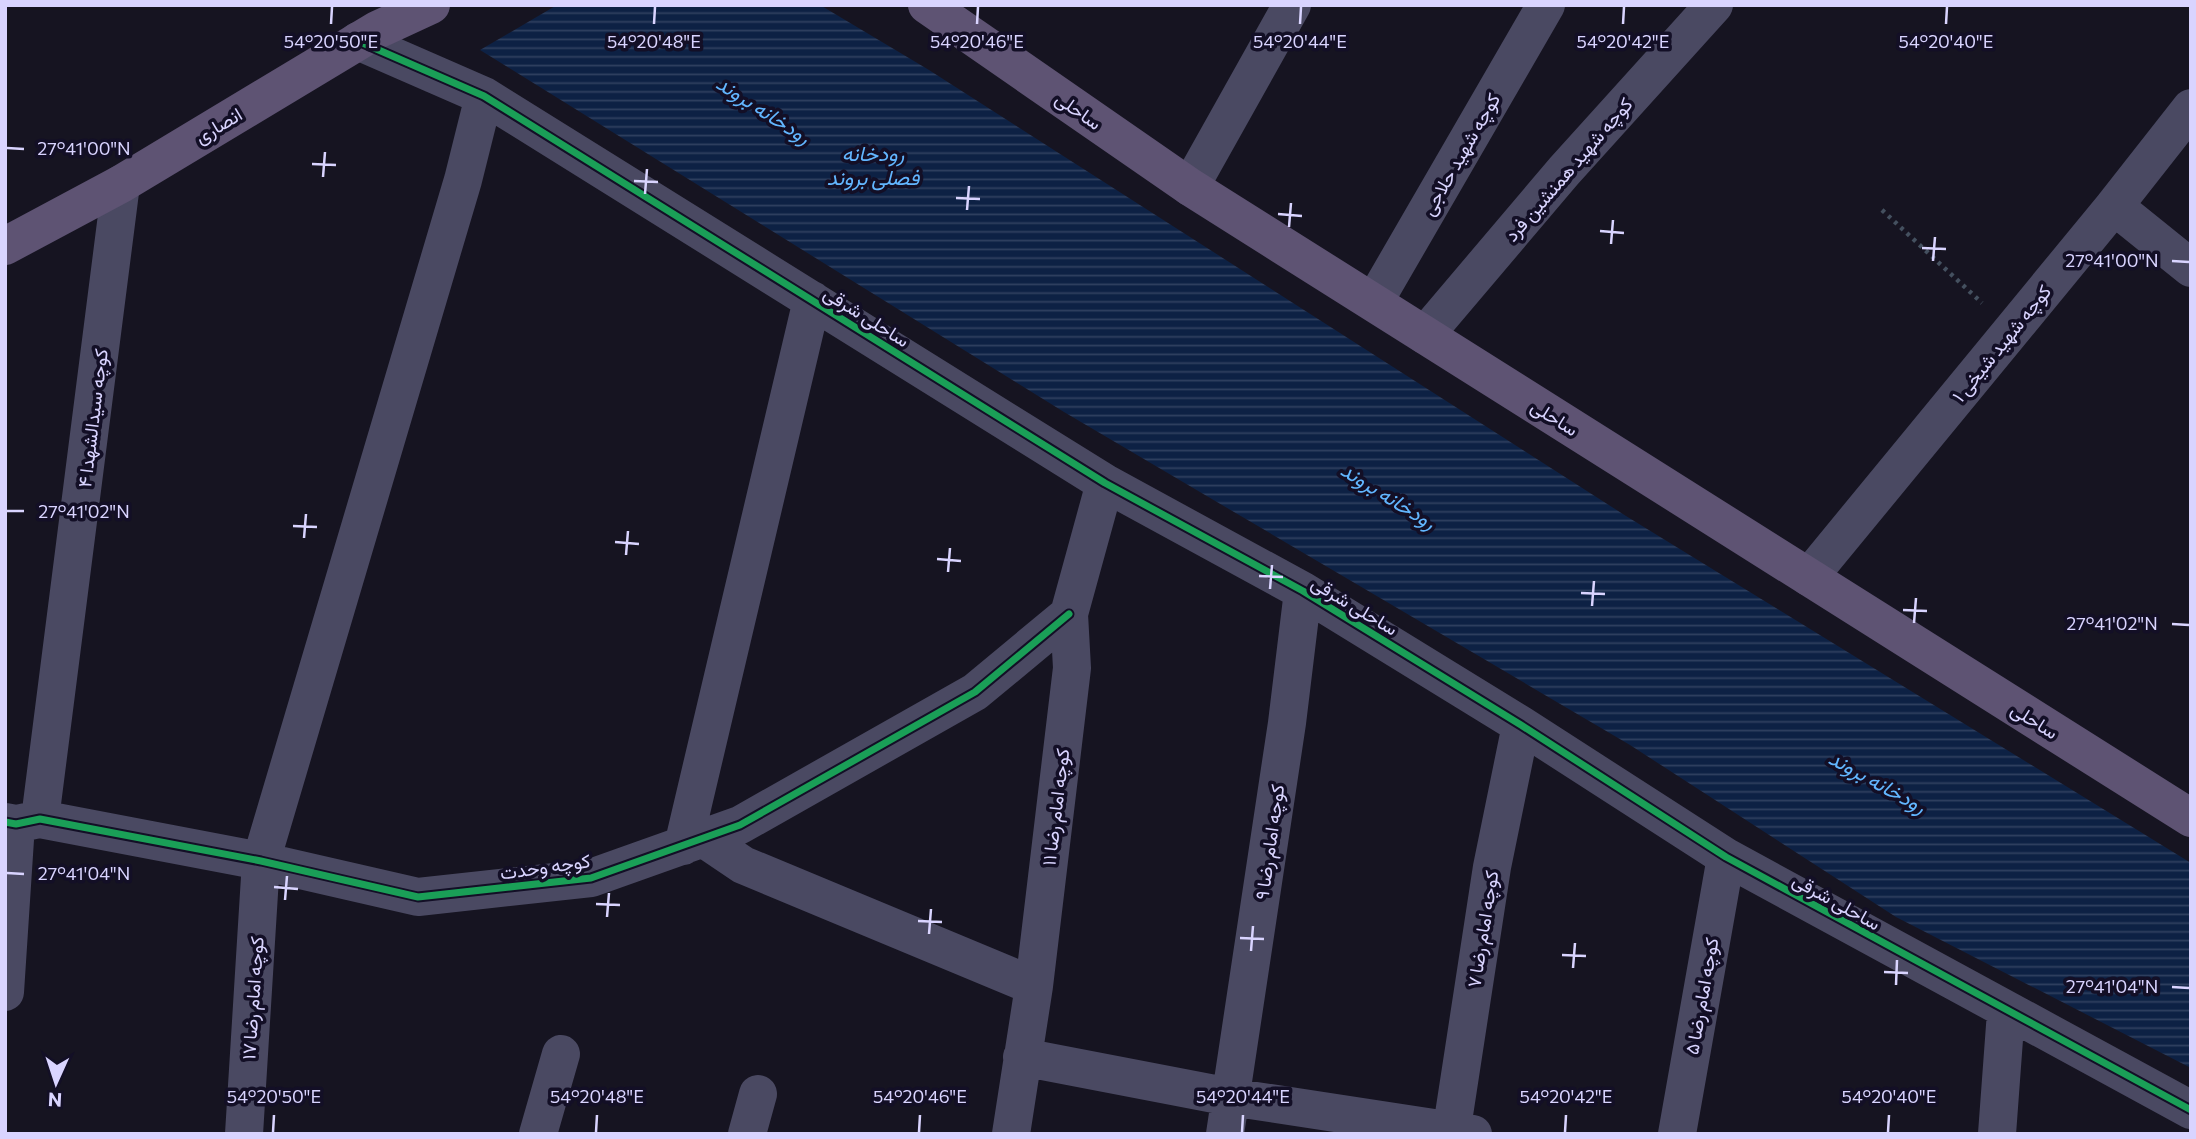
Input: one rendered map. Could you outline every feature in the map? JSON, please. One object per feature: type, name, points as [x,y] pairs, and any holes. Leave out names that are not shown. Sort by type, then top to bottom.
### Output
[{"type":"main road","name":"انصاری","points":[[5,246],[121,184],[368,36],[431,5]]},
{"type":"main road","name":"ساحلی","points":[[927,5],[1190,187],[2191,818]]},
{"type":"street","points":[[1190,187],[1292,5]]},
{"type":"street","name":"کوچه شهید حلاجی","points":[[1374,302],[1546,5]]},
{"type":"street","name":"کوچه شهید همنشین فرد","points":[[1425,335],[1564,171],[1714,5]]},
{"type":"street","name":"ساحلی شرقی","points":[[368,36],[484,96],[1105,483],[1303,591],[1521,725],[1726,857],[2191,1110]]},
{"type":"street","name":"کوچه امام رضا ۱۷","points":[[243,1134],[261,862],[459,193],[484,96]]},
{"type":"street","name":"کوچه شهید شیخی ۱","points":[[1809,577],[2114,206],[2191,108]]},
{"type":"street","name":"کوچه سیدالشهدا ۴","points":[[5,992],[20,822],[121,184]]},
{"type":"street","points":[[2114,206],[2185,250]]},
{"type":"street","points":[[812,300],[693,842],[1034,986]]},
{"type":"street","name":"کوچه امام رضا ۱۱","points":[[1011,1134],[1034,986],[1072,668],[1069,614],[1105,483]]},
{"type":"street","name":"کوچه امام رضا ۹","points":[[1227,1115],[1285,736],[1303,591]]},
{"type":"street","name":"کوچه وحدت","points":[[20,822],[261,862],[418,897],[591,878],[740,825],[975,692],[1069,614]]},
{"type":"street","name":"کوچه امام رضا ۷","points":[[1458,1133],[1492,867],[1521,725]]},
{"type":"street","name":"کوچه امام رضا ۵","points":[[1677,1134],[1726,857]]},
{"type":"street","points":[[1997,1134],[2007,1012]]},
{"type":"street","points":[[538,1134],[561,1054]]},
{"type":"street","points":[[1022,1057],[1227,1115],[1458,1133]]},
{"type":"street","points":[[747,1134],[758,1094]]},
{"type":"street","points":[[2190,1134],[2191,1127]]},
{"type":"path","points":[[1882,210],[2011,330]]},
{"type":"water","name":"رودخانه فصلی بروند","points":[[557,5],[820,5],[929,70],[1626,516],[2191,863],[2191,1068],[1896,917],[1630,745],[1064,412],[480,50]]},
{"type":"cycle path","points":[[358,41],[484,96],[1105,483],[1303,591],[1521,725],[1726,857],[2191,1110]]},
{"type":"cycle path","points":[[5,822],[16,824],[40,819],[261,861],[418,897],[591,878],[740,825],[975,692],[1069,614]]},
{"type":"water label","name":"رودخانه بروند","points":[[764,109]]},
{"type":"water label","name":"رودخانه بروند","points":[[1389,495]]},
{"type":"water label","name":"رودخانه بروند","points":[[1878,781]]}]
